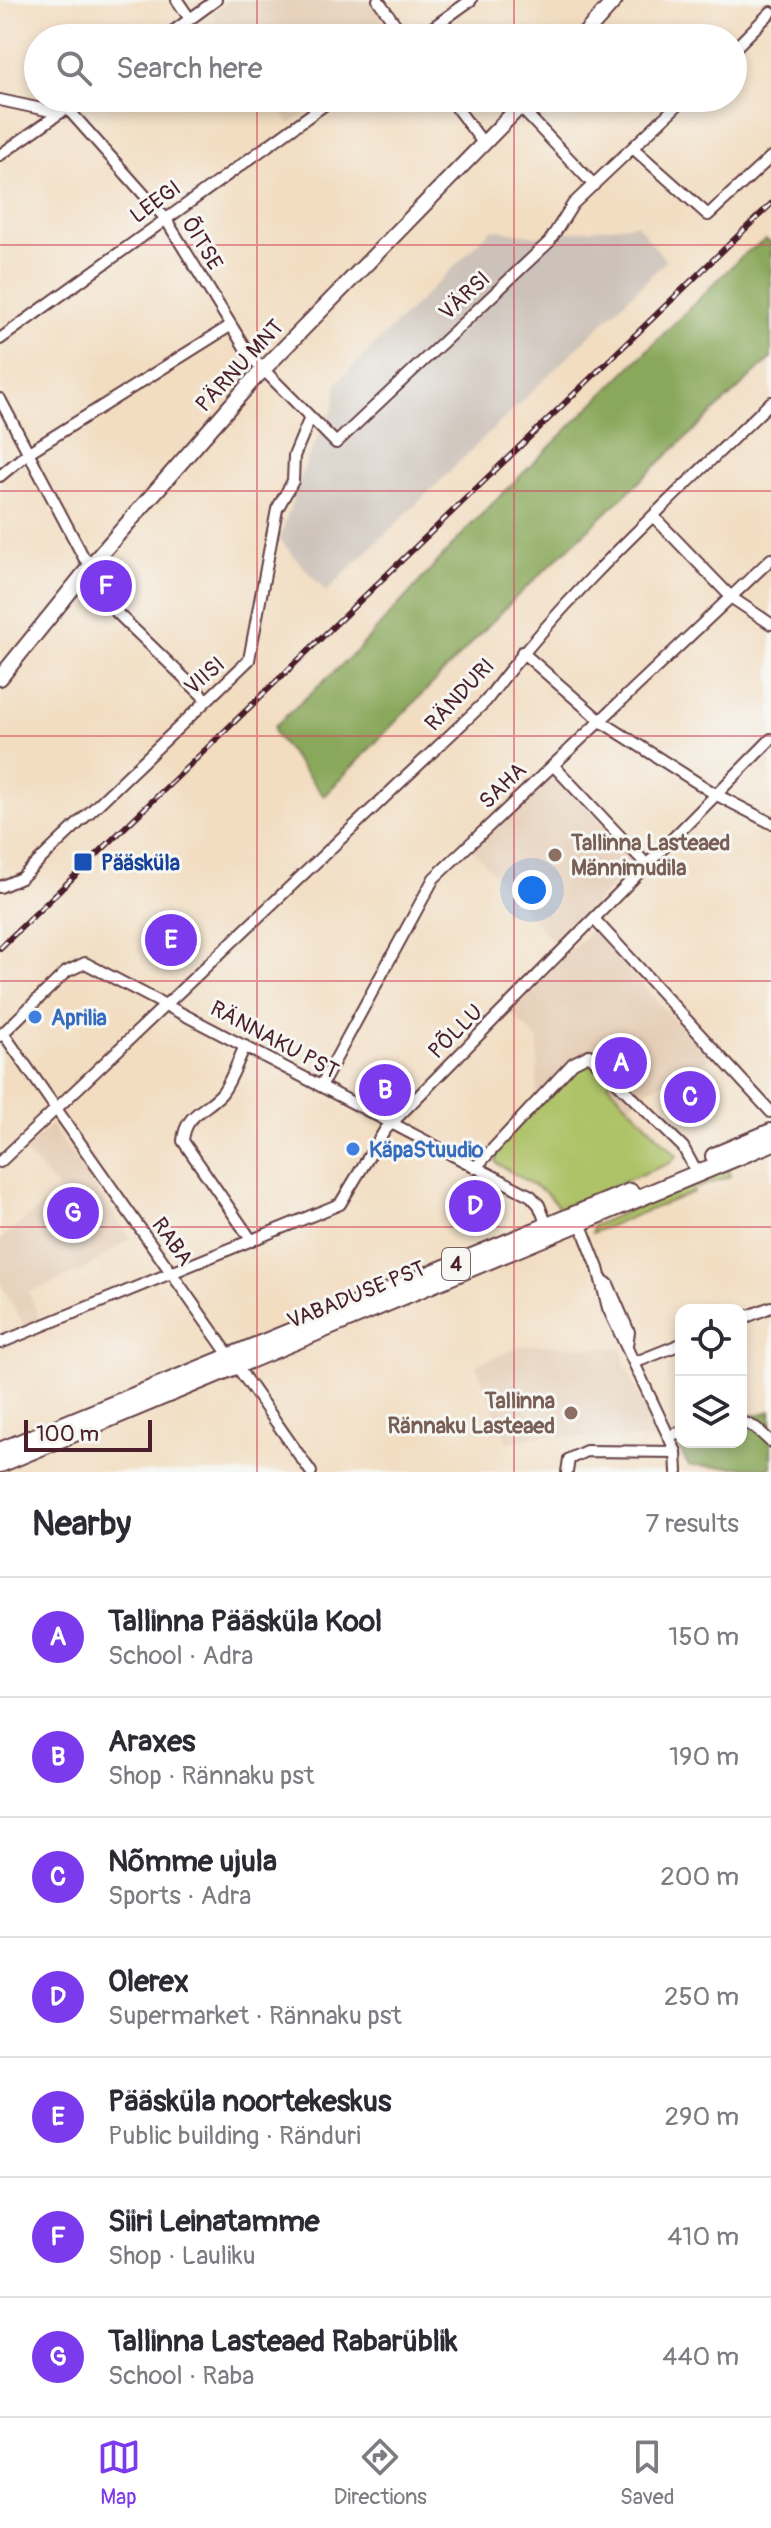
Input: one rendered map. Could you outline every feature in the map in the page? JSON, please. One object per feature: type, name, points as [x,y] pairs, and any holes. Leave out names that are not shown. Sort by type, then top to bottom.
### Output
[{"type":"highway","name":"VABADUSE PST","points":[[0,1451],[235,1361],[550,1232],[695,1170],[771,1132]]},
{"type":"highway","name":"VABADUSE PST","points":[[695,1170],[771,1143]]},
{"type":"highway","name":"VABADUSE PST","points":[[0,1464],[235,1361]]},
{"type":"main road","points":[[594,24],[615,0]]},
{"type":"main road","name":"PÄRNU MNT","points":[[0,678],[92,564],[262,370],[514,112]]},
{"type":"street","points":[[177,0],[190,19]]},
{"type":"street","points":[[183,24],[216,0]]},
{"type":"street","points":[[378,0],[395,24]]},
{"type":"street","points":[[438,24],[471,0]]},
{"type":"street","points":[[747,36],[771,12]]},
{"type":"street","points":[[0,100],[24,104]]},
{"type":"street","points":[[0,155],[63,112]]},
{"type":"street","name":"ÕITSE","points":[[65,112],[165,218],[230,326],[262,370]]},
{"type":"street","name":"LEEGI","points":[[0,339],[314,112]]},
{"type":"street","points":[[460,112],[484,144]]},
{"type":"street","points":[[532,112],[594,185]]},
{"type":"street","name":"VÄRSI","points":[[262,370],[309,420],[336,443],[549,242],[573,204],[671,112]]},
{"type":"street","points":[[634,149],[708,215],[771,157]]},
{"type":"street","points":[[0,476],[29,452],[230,326]]},
{"type":"street","points":[[0,399],[84,558],[92,564]]},
{"type":"street","name":"RÄNDURI","points":[[167,1004],[486,701],[522,652],[585,582],[771,402]]},
{"type":"street","name":"VIISI","points":[[0,887],[21,878],[244,666],[253,651],[253,630],[270,561],[277,509],[293,481],[294,456],[309,420]]},
{"type":"street","points":[[654,517],[732,598],[771,624]]},
{"type":"street","name":"SAHA","points":[[321,1086],[434,878],[771,559]]},
{"type":"street","points":[[81,578],[206,699]]},
{"type":"street","points":[[522,652],[602,722],[715,794],[771,823]]},
{"type":"street","name":"PÕLLU","points":[[0,1343],[340,1204],[392,1123],[771,739]]},
{"type":"street","points":[[553,765],[648,866]]},
{"type":"street","points":[[594,919],[771,1112]]},
{"type":"street","name":"RÄNNAKU PST","points":[[2,1034],[66,972],[85,963],[531,1196],[539,1205],[550,1232]]},
{"type":"street","points":[[0,1162],[167,1004]]},
{"type":"street","name":"RABA","points":[[2,1034],[311,1472]]},
{"type":"street","points":[[245,1046],[222,1093],[193,1115],[184,1128],[183,1141],[252,1241]]},
{"type":"street","points":[[475,1168],[573,1063],[589,1055],[683,1147],[695,1170]]},
{"type":"street","points":[[579,1220],[601,1279],[608,1284],[629,1332],[627,1345],[676,1452],[677,1472]]},
{"type":"street","points":[[747,1317],[771,1307]]},
{"type":"street","points":[[636,1362],[675,1346]]},
{"type":"street","points":[[747,1424],[771,1442]]},
{"type":"street","points":[[669,1436],[675,1434]]},
{"type":"street","points":[[567,1472],[569,1459],[586,1451],[676,1452]]},
{"type":"shaded area","points":[[229,0],[369,0],[386,24],[219,24],[211,13]]},
{"type":"shaded area","points":[[281,112],[307,112],[290,124]]},
{"type":"shaded area","points":[[637,224],[666,261],[326,592],[279,539],[307,460],[333,408],[337,382],[492,229],[537,236]]},
{"type":"shaded area","name":"Tallinna Lasteaed Männimudila","points":[[553,772],[638,860],[555,944],[472,849]]},
{"type":"shaded area","points":[[591,930],[710,1058],[699,1068],[648,1089],[632,1103],[676,1154],[568,1198],[493,1158],[546,1103],[536,1094],[539,1041],[510,1012]]},
{"type":"shaded area","points":[[51,1125],[130,1238],[81,1272],[29,1292],[40,1321],[25,1327],[0,1282],[0,1240],[60,1191],[24,1151]]},
{"type":"shaded area","name":"Tallinna Rännaku Lasteaed","points":[[524,1345],[622,1348],[624,1362],[659,1440],[547,1436],[507,1442],[476,1365]]},
{"type":"green space","points":[[766,240],[771,243],[771,358],[514,599],[324,796],[275,734],[274,727],[358,650],[471,525],[744,254]]},
{"type":"green space","points":[[583,1059],[592,1061],[612,1079],[608,1084],[677,1156],[670,1163],[560,1208],[545,1192],[496,1163],[497,1148]]},
{"type":"green space","points":[[728,1168],[730,1176],[697,1188],[694,1183]]},
{"type":"green space","points":[[690,1184],[694,1192],[592,1233],[593,1226]]},
{"type":"green space","points":[[771,1411],[771,1468],[689,1466],[679,1448],[747,1448],[747,1417]]},
{"type":"railway","points":[[0,948],[771,204]]},
{"type":"place","name":"Siiri Leinatamme","points":[[106,586]]},
{"type":"place","name":"Tallinna Lasteaed Männimudila","points":[[555,855]]},
{"type":"place","name":"Pääsküla","points":[[83,862]]},
{"type":"place","name":"Pääsküla noortekeskus","points":[[171,940]]},
{"type":"place","name":"Aprilia","points":[[35,1017]]},
{"type":"place","name":"Tallinna Pääsküla Kool","points":[[621,1063]]},
{"type":"place","name":"Araxes","points":[[385,1090]]},
{"type":"place","name":"Nõmme ujula","points":[[690,1097]]},
{"type":"place","name":"KäpaStuudio","points":[[353,1149]]},
{"type":"place","name":"Olerex","points":[[475,1206]]},
{"type":"place","name":"Tallinna Lasteaed Rabarüblik","points":[[73,1213]]},
{"type":"place","name":"Tallinna Rännaku Lasteaed","points":[[571,1413]]}]
